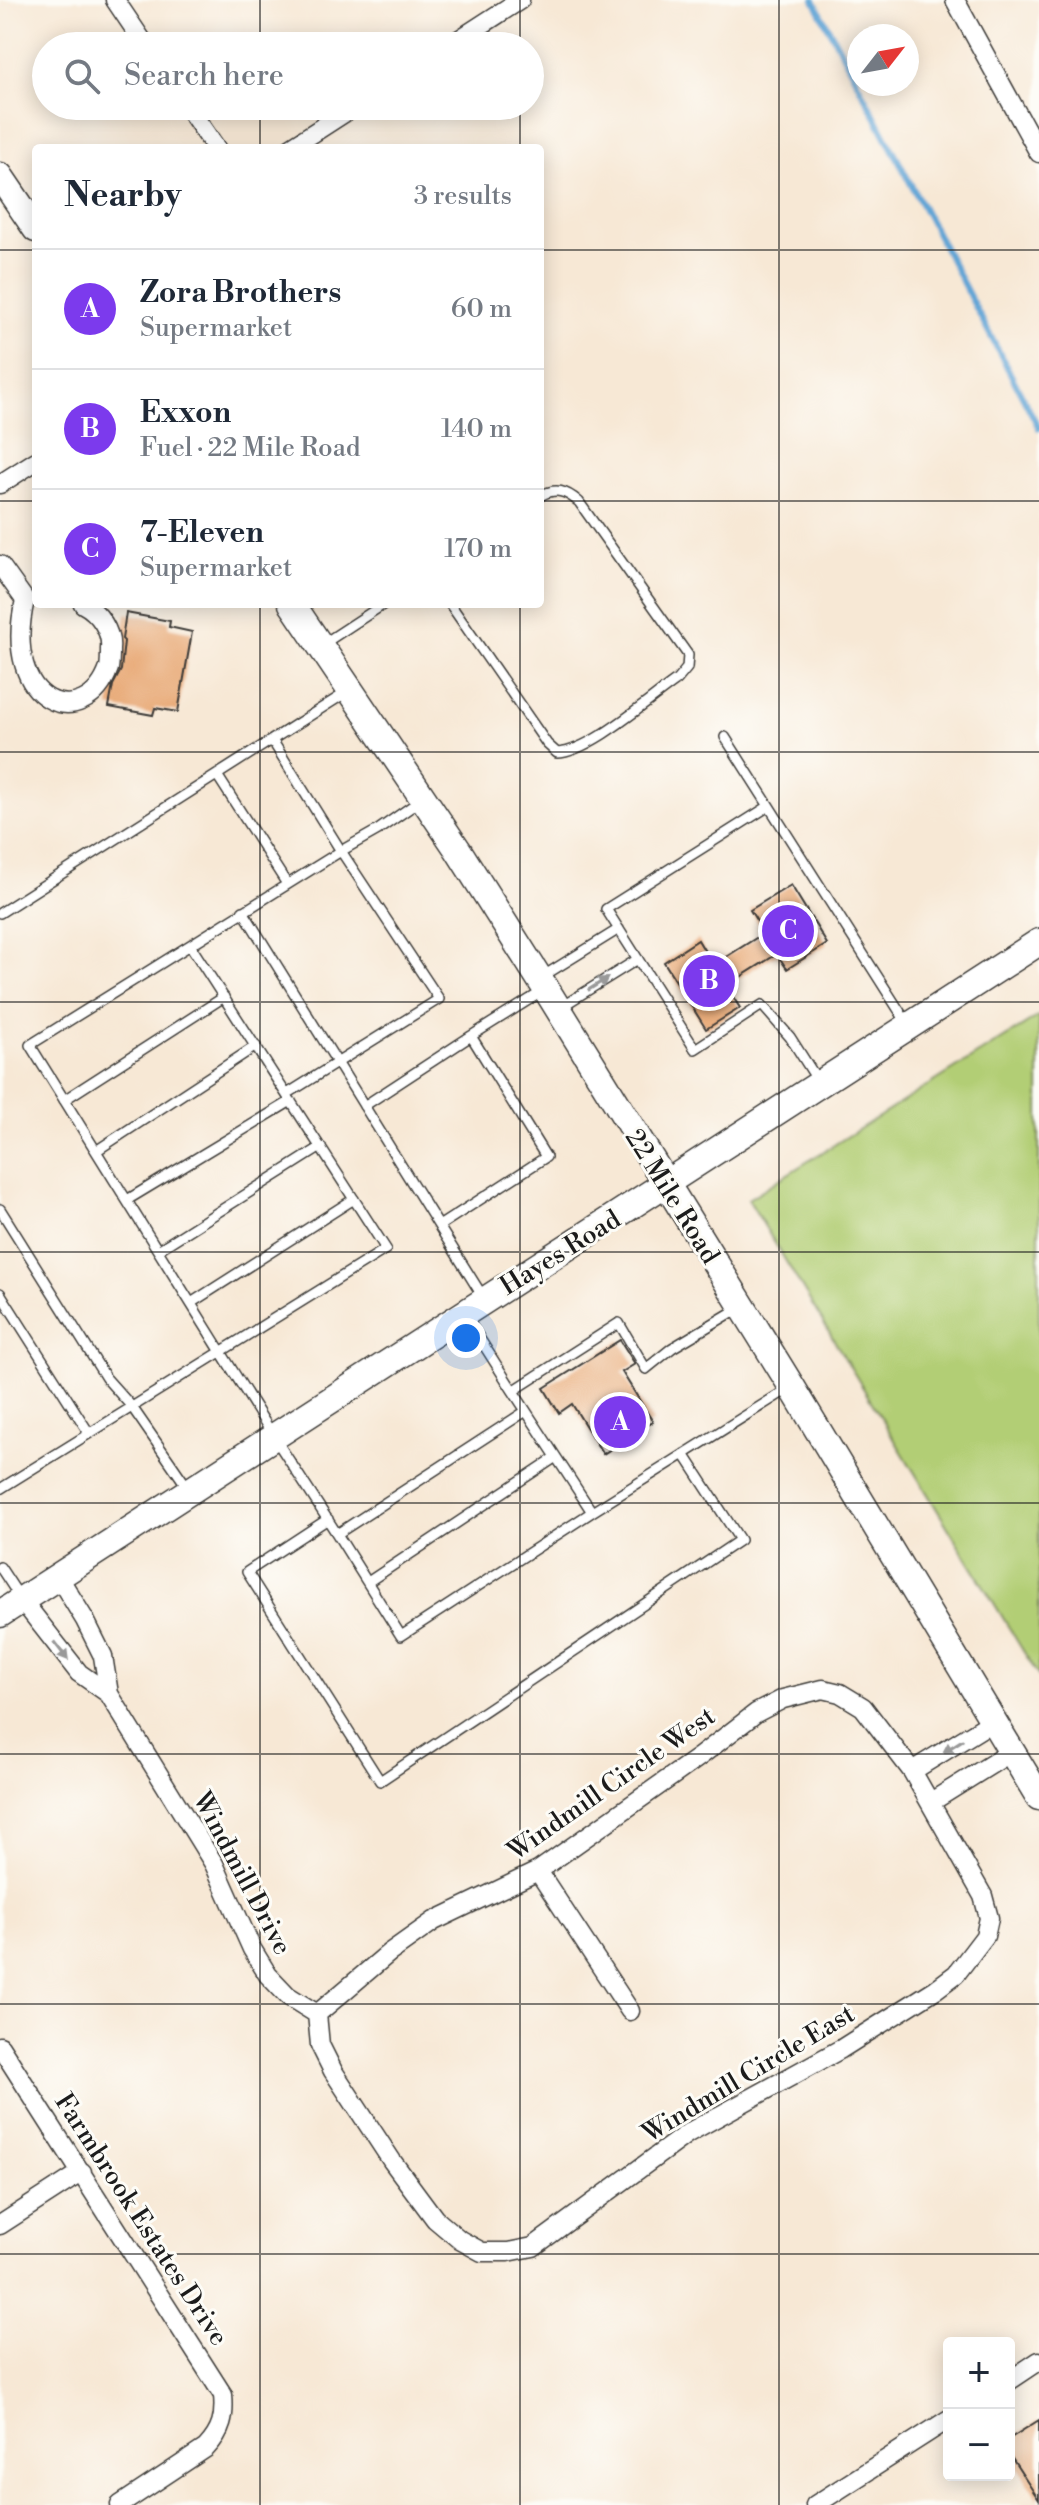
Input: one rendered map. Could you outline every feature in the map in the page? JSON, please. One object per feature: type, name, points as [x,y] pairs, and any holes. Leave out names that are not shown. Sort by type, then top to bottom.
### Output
[{"type":"street","points":[[115,0],[137,32]]},
{"type":"street","points":[[471,32],[520,0]]},
{"type":"street","points":[[955,0],[1039,153]]},
{"type":"street","points":[[197,120],[213,144]]},
{"type":"street","points":[[296,144],[333,120]]},
{"type":"street","points":[[0,176],[32,223]]},
{"type":"street","points":[[0,484],[32,464]]},
{"type":"street","points":[[0,565],[30,600],[15,616],[6,642],[6,667],[15,685],[27,696],[47,704],[72,703],[94,691],[109,668],[111,643],[105,624],[91,608]]},
{"type":"street","name":"22 Mile Road","points":[[295,608],[424,799],[548,992],[792,1387],[1039,1797]]},
{"type":"street","name":"Hayes Road","points":[[10,1607],[1039,942]]},
{"type":"street","name":"Windmill Drive","points":[[58,1576],[103,1656],[109,1694],[214,1864],[252,1949],[268,1975],[288,1996],[317,2014]]},
{"type":"street","name":"Windmill Drive","points":[[10,1607],[79,1673],[109,1694]]},
{"type":"street","name":"Windmill Circle West","points":[[317,2014],[389,1953],[434,1921],[538,1871],[756,1713],[783,1699],[823,1689],[840,1693],[863,1707],[912,1771]]},
{"type":"street","points":[[993,1721],[912,1771],[931,1802],[1011,1752]]},
{"type":"street","name":"Windmill Circle East","points":[[317,2014],[320,2045],[333,2071],[392,2161],[435,2219],[460,2240],[482,2252],[508,2252],[533,2247],[688,2133],[841,2049],[956,1974],[985,1936],[989,1918],[983,1896],[931,1802]]},
{"type":"street","points":[[538,1871],[630,2011]]},
{"type":"street","name":"Farmbrook Estates Drive","points":[[0,2046],[223,2395],[225,2412],[222,2426],[206,2448],[120,2505]]},
{"type":"street","points":[[0,2225],[82,2172]]},
{"type":"street","points":[[1015,2377],[1039,2361]]},
{"type":"street","points":[[815,2505],[943,2423]]},
{"type":"lane","points":[[453,608],[547,744],[557,753],[571,753],[587,744],[677,680],[687,668],[688,655],[579,502],[569,493],[556,490],[544,494]]},
{"type":"lane","points":[[321,646],[378,608]]},
{"type":"lane","points":[[0,913],[350,690]]},
{"type":"lane","points":[[725,737],[909,1025]]},
{"type":"lane","points":[[127,1200],[439,999],[272,740]]},
{"type":"lane","points":[[217,775],[287,884]]},
{"type":"lane","points":[[424,799],[30,1045],[221,1353],[401,1636],[792,1387]]},
{"type":"lane","points":[[769,806],[606,909],[695,1049],[762,1005],[790,1037],[820,1085]]},
{"type":"lane","points":[[243,911],[439,1226],[513,1391],[592,1512]]},
{"type":"lane","points":[[548,992],[619,929]]},
{"type":"lane","points":[[0,1489],[386,1249],[190,945]]},
{"type":"lane","points":[[364,1106],[471,1036],[548,992],[638,959]]},
{"type":"lane","points":[[64,1100],[224,997]]},
{"type":"lane","points":[[439,1226],[546,1157],[471,1036]]},
{"type":"lane","points":[[96,1151],[256,1046]]},
{"type":"lane","points":[[158,1250],[321,1147]]},
{"type":"lane","points":[[191,1303],[354,1199]]},
{"type":"lane","points":[[0,1209],[106,1378],[132,1407],[190,1492]]},
{"type":"lane","points":[[0,1293],[89,1433]]},
{"type":"lane","points":[[513,1391],[619,1323],[646,1369],[672,1348],[742,1306]]},
{"type":"lane","points":[[337,1534],[526,1411]]},
{"type":"lane","points":[[328,1519],[247,1572],[380,1781],[740,1540],[684,1454]]},
{"type":"lane","points":[[368,1582],[556,1457]]},
{"type":"lane","points":[[0,1567],[10,1607]]},
{"type":"green space","points":[[1039,1016],[1039,1677],[748,1199]]},
{"type":"building","points":[[126,613],[170,621],[169,627],[192,632],[178,712],[155,708],[153,715],[109,707],[113,685],[121,670]]},
{"type":"building","points":[[791,885],[827,944],[787,969],[777,954],[726,986],[740,1008],[706,1029],[664,962],[698,940],[713,965],[764,933],[750,910]]},
{"type":"building","points":[[620,1340],[635,1364],[622,1372],[653,1422],[603,1454],[572,1404],[559,1413],[544,1388]]},
{"type":"building","points":[[1039,2420],[1039,2500],[1015,2463],[1015,2435]]},
{"type":"waterway","points":[[814,0],[1039,428]]},
{"type":"place","name":"7-Eleven","points":[[788,931]]},
{"type":"place","name":"Exxon","points":[[709,981]]},
{"type":"place","name":"Zora Brothers","points":[[620,1422]]}]
